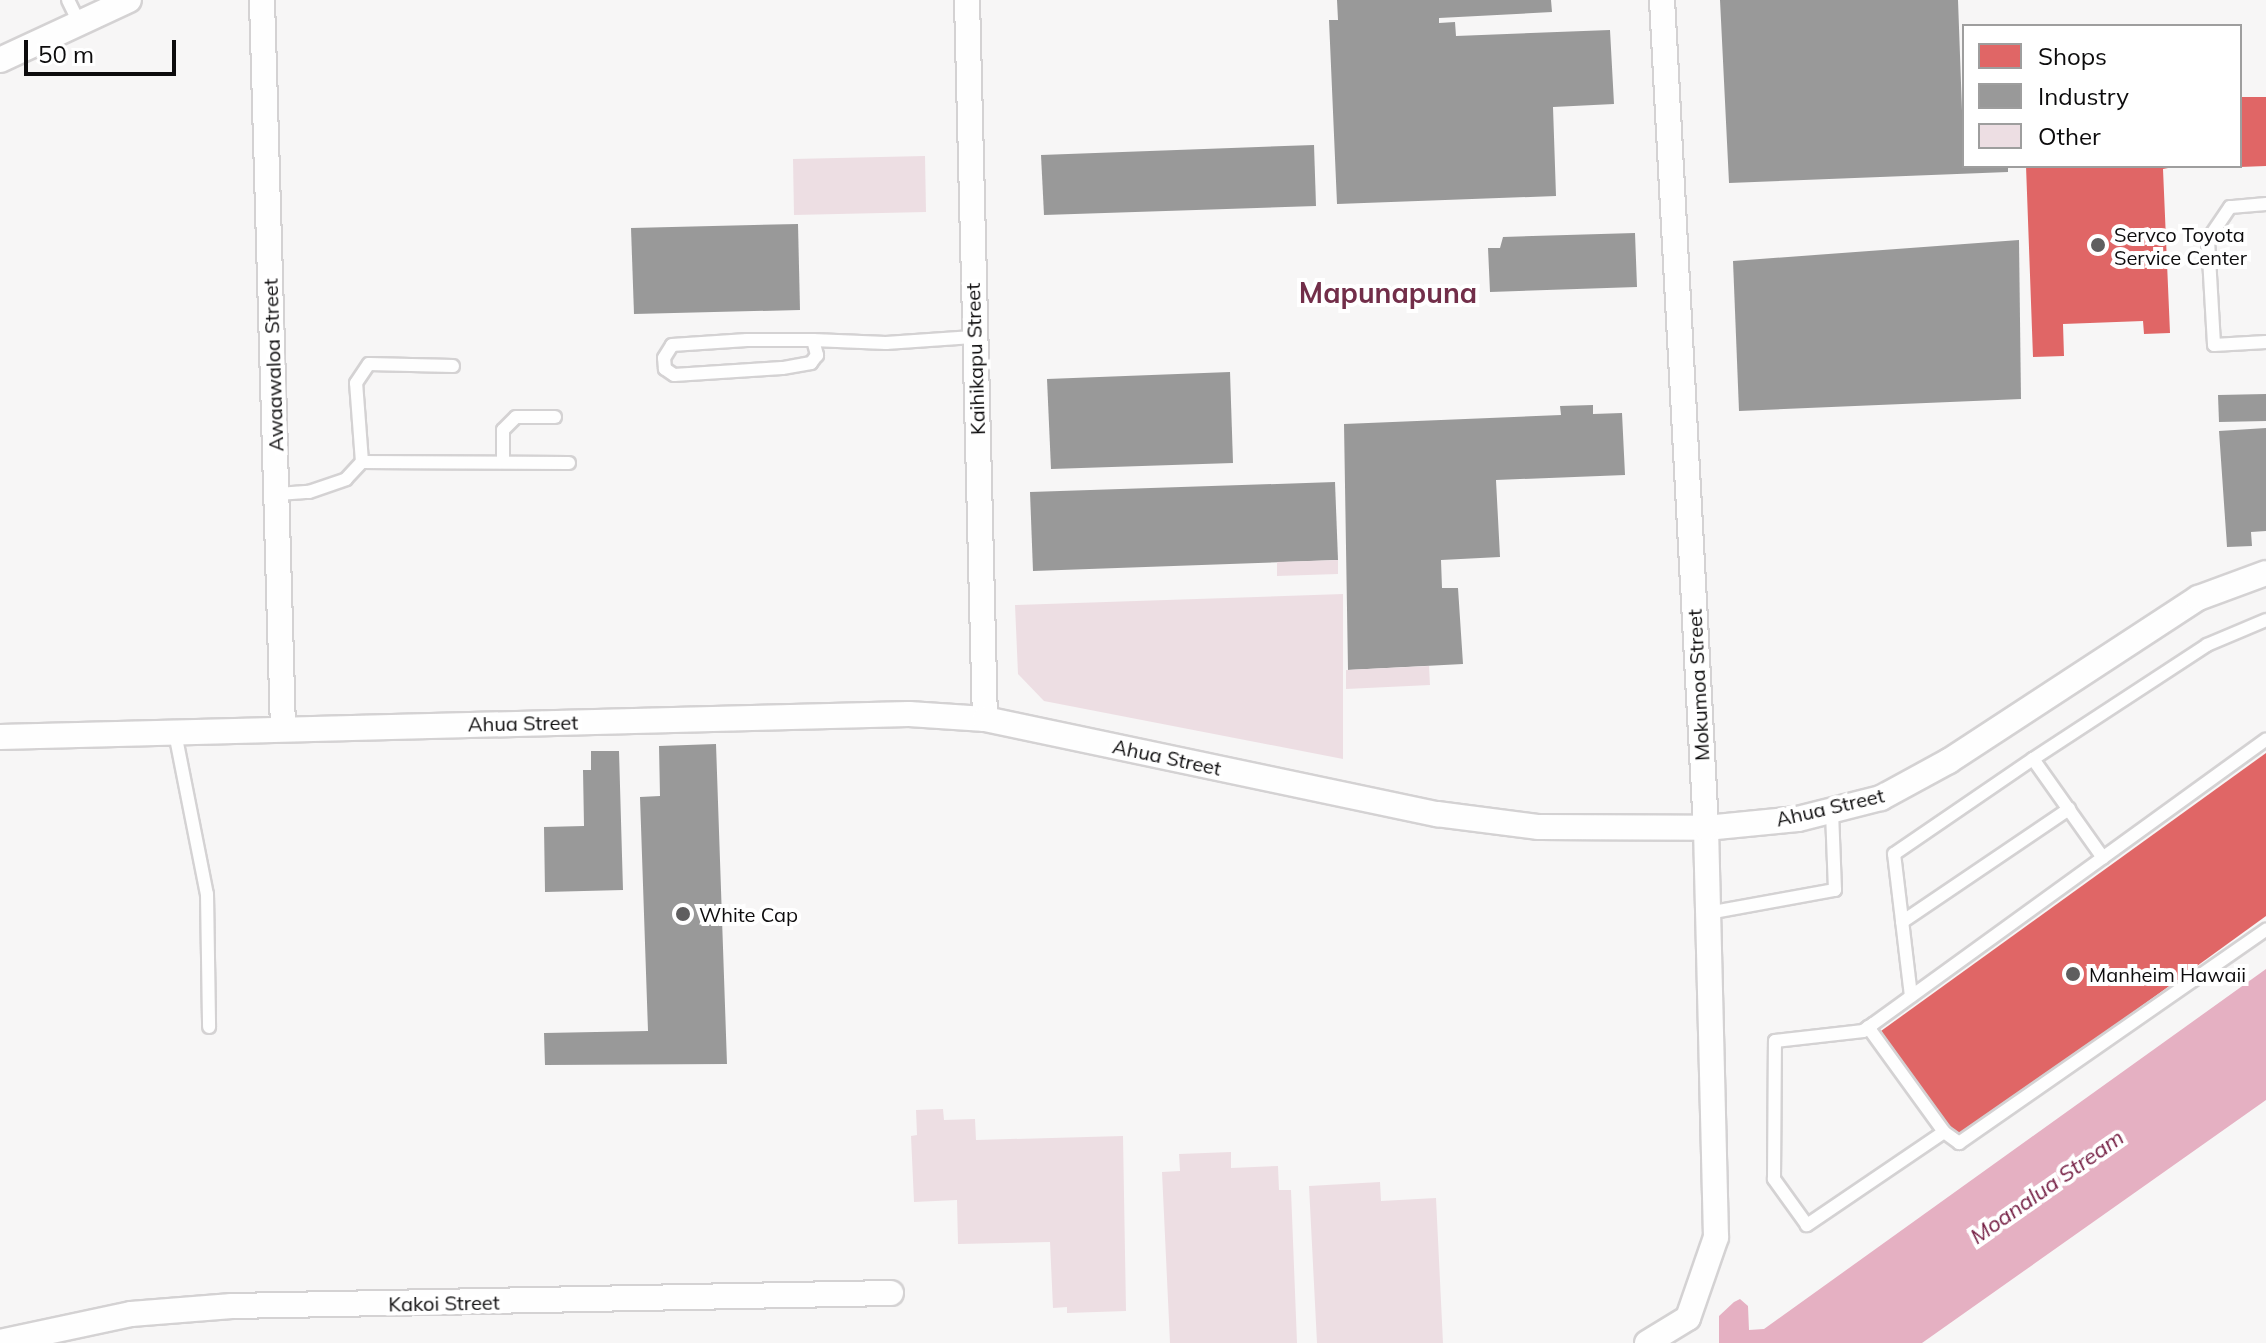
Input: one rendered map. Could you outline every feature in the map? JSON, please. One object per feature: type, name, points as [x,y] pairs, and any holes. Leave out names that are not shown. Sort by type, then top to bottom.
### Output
[{"type":"street","points":[[0,60],[129,0]]},
{"type":"street","name":"Awaawaloa Street","points":[[262,0],[283,729]]},
{"type":"street","name":"Kaihikapu Street","points":[[967,0],[973,337],[985,719]]},
{"type":"street","name":"Mokumoa Street","points":[[1647,1343],[1688,1318],[1716,1237],[1706,828],[1662,0]]},
{"type":"street","name":"Ahua Street","points":[[0,737],[909,714],[985,719],[1437,814],[1539,827],[1706,828],[1832,811],[1881,798],[1949,761],[2198,598],[2266,573]]},
{"type":"street","name":"Kakoi Street","points":[[0,1342],[131,1314],[232,1306],[891,1293]]},
{"type":"lane","points":[[68,0],[79,23]]},
{"type":"lane","points":[[2266,204],[2230,207],[2208,240],[2214,345],[2266,342]]},
{"type":"lane","points":[[813,340],[817,355],[811,363],[782,368],[674,375],[665,369],[664,358],[672,345],[813,340],[886,343],[973,337]]},
{"type":"lane","points":[[362,462],[356,383],[369,364],[453,366]]},
{"type":"lane","points":[[503,462],[503,430],[516,417],[555,417]]},
{"type":"lane","points":[[278,494],[309,492],[333,483],[362,462],[569,463]]},
{"type":"lane","points":[[1911,996],[1894,854],[2207,645],[2266,620]]},
{"type":"lane","points":[[175,733],[207,894],[209,1027]]},
{"type":"lane","points":[[1944,1132],[1807,1225],[1774,1179],[1775,1041],[1868,1027],[2266,740]]},
{"type":"lane","points":[[2033,759],[2103,858]]},
{"type":"lane","points":[[1902,922],[2069,809]]},
{"type":"lane","points":[[1708,913],[1835,890],[1832,811]]},
{"type":"lane","points":[[1868,1027],[1944,1132],[1959,1143],[2266,930]]},
{"type":"water","name":"Moanalua Stream","points":[[2266,969],[2266,1100],[1922,1343],[1719,1343],[1719,1316],[1734,1302],[1740,1299],[1748,1306],[1749,1330],[1764,1329]]},
{"type":"building: Shops","points":[[2242,97],[2266,97],[2266,166],[2242,167]]},
{"type":"building: Shops","name":"Servco Toyota Service Center","points":[[2026,168],[2168,168],[2163,169],[2170,333],[2144,334],[2143,321],[2063,324],[2064,356],[2033,357]]},
{"type":"building: Shops","name":"Manheim Hawaii","points":[[2266,753],[2266,916],[1958,1139],[1881,1031]]},
{"type":"building: Industry","points":[[1337,0],[1551,0],[1552,12],[1439,18],[1439,23],[1455,22],[1456,36],[1610,30],[1614,104],[1553,107],[1556,196],[1337,204],[1329,20],[1338,20]]},
{"type":"building: Industry","points":[[1720,0],[1958,0],[1962,168],[2008,168],[2008,172],[1729,183]]},
{"type":"building: Industry","points":[[1314,145],[1316,206],[1044,215],[1041,155]]},
{"type":"building: Industry","points":[[798,224],[800,310],[634,314],[631,228]]},
{"type":"building: Industry","points":[[1635,233],[1637,287],[1490,292],[1488,248],[1500,248],[1503,237]]},
{"type":"building: Industry","points":[[2019,240],[2021,399],[1739,411],[1733,261]]},
{"type":"building: Industry","points":[[1230,372],[1233,463],[1051,469],[1047,379]]},
{"type":"building: Industry","points":[[2266,394],[2266,421],[2219,422],[2218,395]]},
{"type":"building: Industry","points":[[1593,405],[1593,414],[1622,413],[1625,475],[1496,480],[1500,557],[1441,560],[1442,588],[1458,588],[1463,664],[1348,670],[1344,424],[1561,415],[1560,406]]},
{"type":"building: Industry","points":[[2266,428],[2266,531],[2251,532],[2252,546],[2227,547],[2219,431]]},
{"type":"building: Industry","points":[[1335,482],[1338,560],[1033,571],[1030,492]]},
{"type":"building: Industry","name":"White Cap","points":[[716,744],[727,1064],[545,1065],[544,1033],[648,1031],[640,797],[660,796],[659,746]]},
{"type":"building: Industry","points":[[591,751],[619,751],[623,890],[545,892],[544,827],[584,826],[583,770],[591,770]]},
{"type":"building: Other","points":[[925,156],[926,212],[794,215],[793,159]]},
{"type":"building: Other","points":[[1338,560],[1338,574],[1277,576],[1277,562]]},
{"type":"building: Other","points":[[1343,594],[1343,759],[1044,701],[1018,674],[1015,605]]},
{"type":"building: Other","points":[[1429,666],[1430,685],[1346,689],[1346,670]]},
{"type":"building: Other","points":[[943,1109],[944,1120],[975,1119],[976,1140],[1123,1136],[1126,1311],[1067,1313],[1067,1307],[1053,1308],[1050,1242],[958,1244],[957,1200],[914,1202],[911,1136],[917,1135],[916,1110]]},
{"type":"building: Other","points":[[1231,1152],[1231,1168],[1278,1166],[1279,1190],[1291,1190],[1297,1343],[1170,1343],[1162,1172],[1180,1171],[1179,1154]]},
{"type":"building: Other","points":[[1380,1182],[1381,1201],[1436,1198],[1443,1343],[1317,1343],[1309,1186]]},
{"type":"place","name":"Servco Toyota Service Center","points":[[2098,245]]},
{"type":"place","name":"White Cap","points":[[683,914]]},
{"type":"place","name":"Manheim Hawaii","points":[[2073,974]]},
{"type":"district","name":"Mapunapuna","points":[[1388,293]]}]
